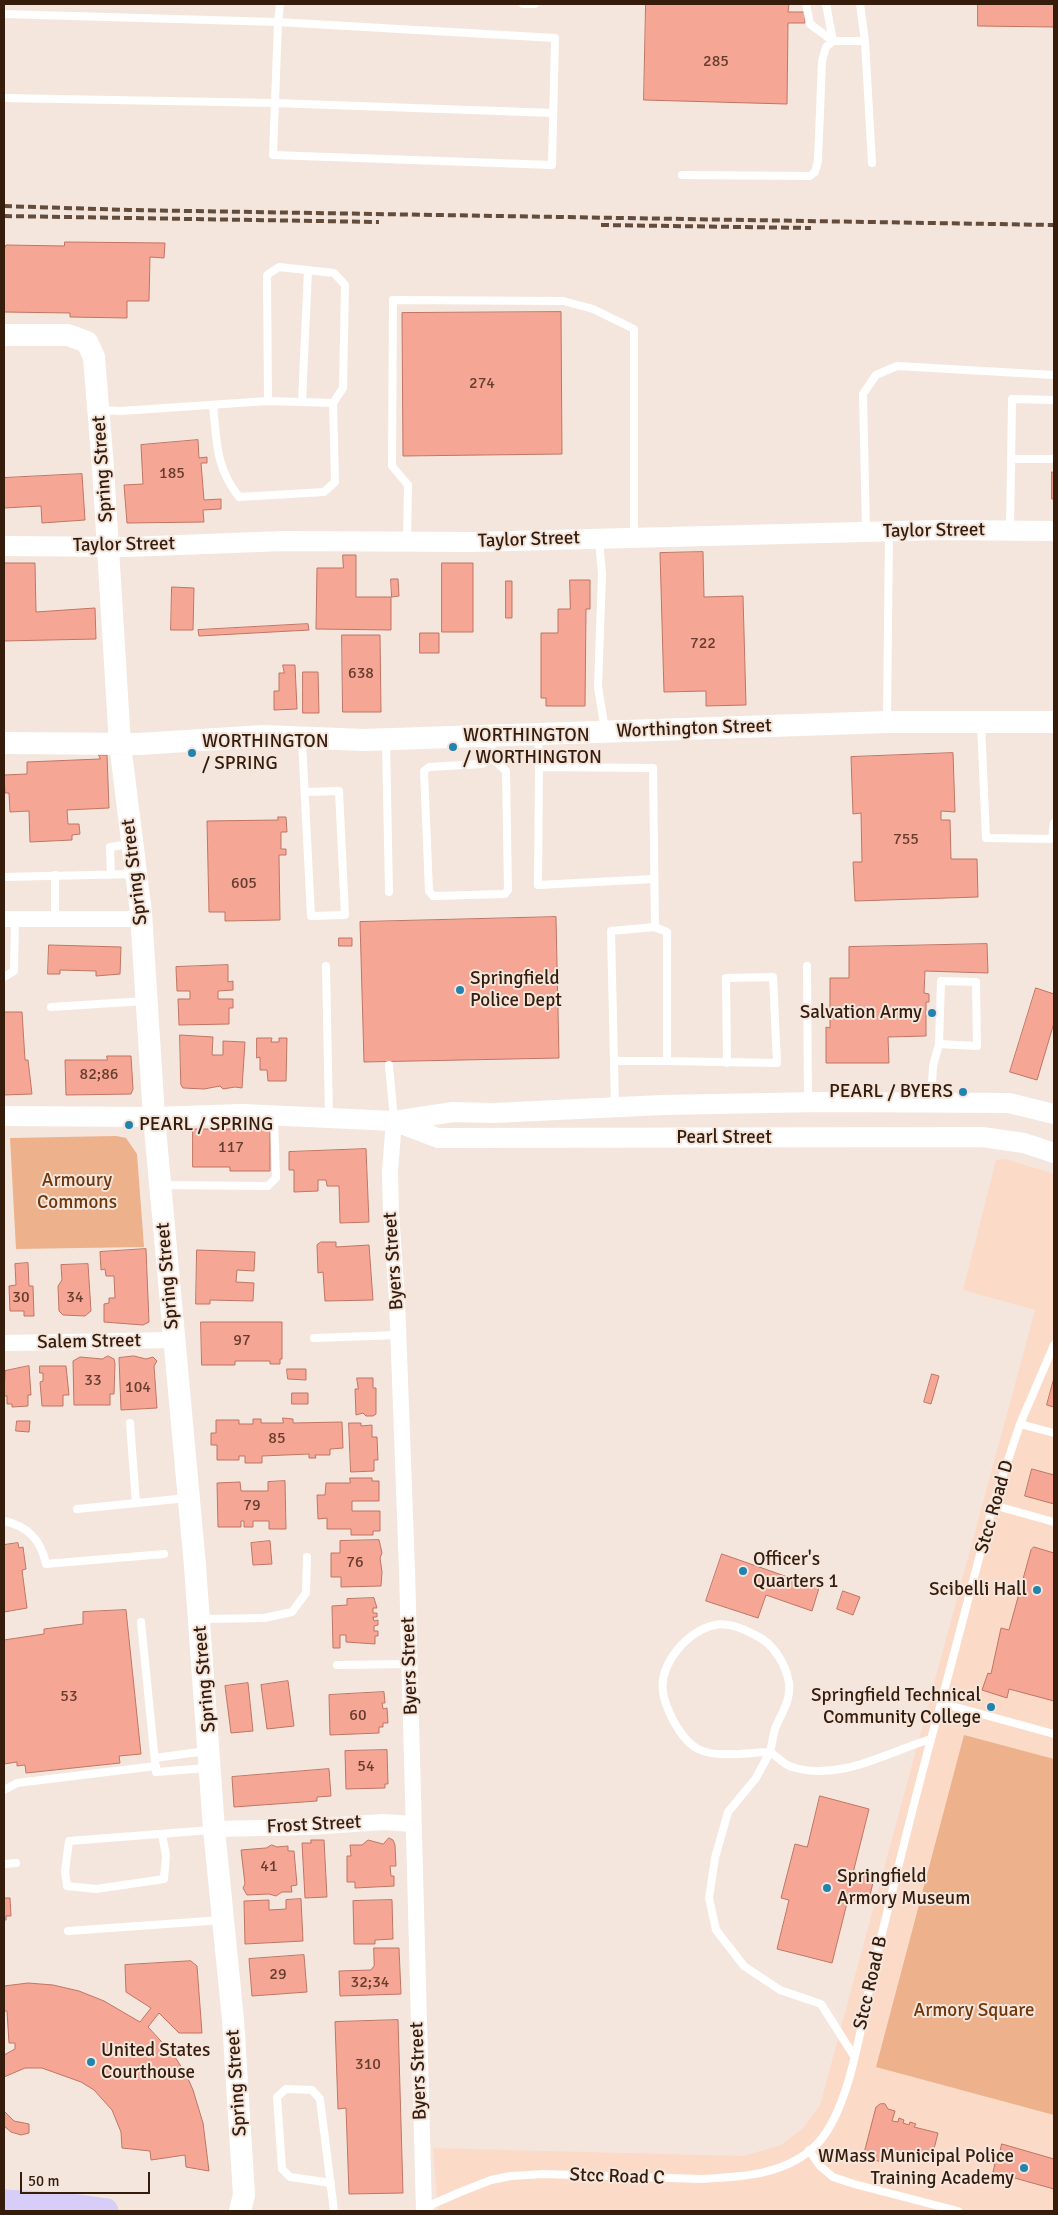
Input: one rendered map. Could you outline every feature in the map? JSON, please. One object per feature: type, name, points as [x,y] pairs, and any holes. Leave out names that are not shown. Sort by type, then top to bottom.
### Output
[{"type":"main road","name":"Spring Street","points":[[4,335],[68,335],[87,342],[94,357],[120,744],[141,919],[154,1117],[200,1619],[211,1759],[214,1829],[224,1920],[242,2153],[244,2195],[240,2211]]},
{"type":"main road","name":"Worthington Street","points":[[4,742],[120,744],[264,736],[302,739],[386,740],[491,747],[538,735],[887,722],[1054,722]]},
{"type":"main road","points":[[17,2205],[106,2211]]},
{"type":"street","name":"Taylor Street","points":[[4,546],[108,547],[284,541],[408,542],[889,531],[1010,530],[1054,532]]},
{"type":"street","points":[[9,919],[141,919]]},
{"type":"street","name":"Pearl Street","points":[[4,1116],[154,1117],[274,1115],[394,1121],[453,1112],[494,1113],[615,1106],[808,1102],[1010,1103],[1054,1114]]},
{"type":"street","points":[[931,1103],[932,1136]]},
{"type":"street","points":[[615,1106],[616,1138]]},
{"type":"street","name":"Pearl Street","points":[[394,1121],[438,1138],[991,1137],[1024,1143],[1054,1152]]},
{"type":"street","name":"Byers Street","points":[[394,1121],[390,1171],[390,1206],[399,1335],[425,2211]]},
{"type":"street","name":"Salem Street","points":[[4,1343],[174,1340]]},
{"type":"street","name":"Frost Street","points":[[214,1829],[310,1827],[373,1822],[413,1824]]},
{"type":"lane","points":[[4,14],[278,22],[555,38],[552,165],[273,155],[278,22],[280,4]]},
{"type":"lane","points":[[523,4],[535,4]]},
{"type":"lane","points":[[806,4],[807,20],[833,41],[865,41]]},
{"type":"lane","points":[[826,4],[833,41]]},
{"type":"lane","points":[[860,4],[865,41],[872,163]]},
{"type":"lane","points":[[682,175],[810,176],[815,172],[818,161],[822,61],[826,47],[833,41]]},
{"type":"lane","points":[[4,98],[553,113]]},
{"type":"lane","points":[[213,405],[219,461],[227,481],[239,497],[324,492],[335,482],[333,402],[343,388],[345,285],[334,273],[279,266],[267,275],[268,401]]},
{"type":"lane","points":[[302,402],[308,270]]},
{"type":"lane","points":[[408,542],[408,485],[392,466],[393,300],[562,301],[593,309],[634,329],[634,538]]},
{"type":"lane","points":[[866,532],[862,394],[876,374],[897,366],[1054,375]]},
{"type":"lane","points":[[1010,530],[1012,399],[1054,400]]},
{"type":"lane","points":[[98,410],[120,411],[268,401],[333,402]]},
{"type":"lane","points":[[1011,459],[1054,459]]},
{"type":"lane","points":[[887,722],[889,531]]},
{"type":"lane","points":[[598,538],[602,574],[598,686],[605,733]]},
{"type":"lane","points":[[981,722],[986,838],[1052,839],[1054,823]]},
{"type":"lane","points":[[538,735],[538,885],[654,879]]},
{"type":"lane","points":[[302,739],[311,916],[345,915],[339,791],[305,792]]},
{"type":"lane","points":[[386,740],[389,892]]},
{"type":"lane","points":[[491,747],[506,772],[508,890],[506,894],[433,896],[428,891],[424,771],[429,767],[482,764],[491,747]]},
{"type":"lane","points":[[539,768],[653,768],[654,927]]},
{"type":"lane","points":[[111,875],[110,847],[133,843]]},
{"type":"lane","points":[[4,877],[137,874]]},
{"type":"lane","points":[[55,875],[55,918]]},
{"type":"lane","points":[[4,977],[14,971],[9,919]]},
{"type":"lane","points":[[615,1106],[611,931],[654,927],[668,932],[667,1061]]},
{"type":"lane","points":[[326,966],[330,1117]]},
{"type":"lane","points":[[806,966],[808,1102]]},
{"type":"lane","points":[[614,1061],[667,1061],[727,1063],[776,1063],[773,978],[726,978],[727,1063]]},
{"type":"lane","points":[[931,1103],[933,1066],[939,1044],[941,981],[976,982],[977,1046],[939,1044]]},
{"type":"lane","points":[[51,1007],[147,1000]]},
{"type":"lane","points":[[389,1065],[394,1121]]},
{"type":"lane","points":[[160,1185],[268,1186],[276,1178],[274,1115]]},
{"type":"lane","points":[[314,1338],[399,1335]]},
{"type":"lane","name":"Stcc Road D","points":[[941,1703],[993,1505],[1020,1424],[1054,1345]]},
{"type":"lane","points":[[130,1424],[136,1502]]},
{"type":"lane","points":[[1020,1424],[1054,1433]]},
{"type":"lane","points":[[77,1509],[189,1497]]},
{"type":"lane","points":[[993,1505],[1054,1522]]},
{"type":"lane","points":[[4,1522],[21,1527],[33,1535],[41,1546],[46,1564],[164,1554]]},
{"type":"lane","points":[[200,1619],[264,1618],[292,1612],[306,1593],[307,1557]]},
{"type":"lane","points":[[141,1622],[155,1765]]},
{"type":"lane","points":[[854,2056],[821,2004],[780,1990],[744,1966],[716,1930],[709,1898],[714,1858],[728,1812],[756,1778],[770,1752],[775,1729],[787,1707],[789,1683],[782,1660],[763,1638],[741,1627],[716,1624],[697,1634],[679,1648],[666,1666],[662,1691],[677,1730],[697,1748],[723,1754],[770,1752],[791,1767],[819,1772],[852,1767],[931,1739]]},
{"type":"lane","points":[[337,1665],[410,1664]]},
{"type":"lane","points":[[941,1703],[1054,1734]]},
{"type":"lane","name":"Stcc Road B","points":[[810,2150],[824,2135],[833,2119],[854,2056],[875,1960],[941,1703]]},
{"type":"lane","points":[[4,1790],[17,1783],[211,1759]]},
{"type":"lane","points":[[155,1765],[211,1759]]},
{"type":"lane","points":[[162,1834],[166,1856],[164,1879],[96,1889],[67,1886],[65,1871],[68,1841],[214,1829]]},
{"type":"lane","points":[[4,1864],[16,1863]]},
{"type":"lane","points":[[68,1932],[224,1920]]},
{"type":"lane","points":[[331,2182],[290,2177],[282,2169],[277,2097],[286,2089],[312,2090],[320,2100],[331,2182],[334,2211]]},
{"type":"lane","points":[[810,2150],[820,2166],[833,2176],[854,2184],[958,2211]]},
{"type":"lane","name":"Stcc Road C","points":[[425,2211],[443,2199],[501,2178],[544,2174],[701,2179],[725,2178],[778,2168],[810,2150]]},
{"type":"shaded area","name":"Springfield Technical Community College","points":[[1006,1159],[1054,1174],[1054,2211],[438,2211],[433,2148],[743,2156],[781,2145],[804,2127],[820,2105],[1035,1310],[963,1290],[996,1160]]},
{"type":"green space","name":"Armoury Commons","points":[[116,1136],[126,1138],[137,1154],[144,1247],[16,1249],[10,1138]]},
{"type":"green space","name":"Armory Square","points":[[964,1735],[1054,1759],[1054,2115],[876,2067]]},
{"type":"building","points":[[646,4],[789,4],[788,12],[805,12],[805,23],[788,23],[787,104],[644,100]]},
{"type":"building","points":[[978,4],[1054,4],[1054,27],[978,26]]},
{"type":"building","points":[[65,242],[165,243],[164,258],[150,257],[149,301],[127,301],[127,318],[70,317],[70,313],[4,312],[4,249],[6,245],[64,246]]},
{"type":"building","points":[[561,312],[562,454],[403,456],[402,313]]},
{"type":"building","points":[[198,440],[199,458],[207,457],[207,463],[201,463],[204,500],[221,499],[221,509],[203,510],[204,522],[127,523],[124,485],[143,484],[141,445]]},
{"type":"building","points":[[1052,472],[1054,473],[1054,499],[1052,499]]},
{"type":"building","points":[[82,474],[85,520],[42,523],[41,506],[4,508],[4,478]]},
{"type":"building","points":[[703,552],[704,597],[743,596],[746,705],[706,706],[706,691],[664,692],[660,553]]},
{"type":"building","points":[[343,555],[356,555],[356,597],[391,597],[391,630],[316,629],[317,568],[343,568]]},
{"type":"building","points":[[4,563],[35,563],[36,612],[95,608],[96,639],[4,641]]},
{"type":"building","points":[[442,563],[473,563],[473,632],[442,632]]},
{"type":"building","points":[[391,579],[398,579],[399,596],[392,597]]},
{"type":"building","points":[[570,580],[590,580],[590,609],[586,609],[585,706],[546,706],[546,698],[541,698],[541,633],[558,633],[558,609],[570,609]]},
{"type":"building","points":[[506,581],[512,581],[512,618],[506,618]]},
{"type":"building","points":[[172,587],[194,588],[193,630],[171,630]]},
{"type":"building","points":[[308,624],[309,630],[199,636],[198,630]]},
{"type":"building","points":[[420,633],[439,633],[439,653],[420,653]]},
{"type":"building","points":[[342,635],[380,635],[381,712],[343,712]]},
{"type":"building","points":[[283,665],[295,665],[297,709],[274,710],[274,691],[279,691],[279,673],[284,673]]},
{"type":"building","points":[[303,672],[318,672],[319,713],[303,713]]},
{"type":"building","points":[[953,753],[955,812],[941,811],[941,820],[950,820],[951,859],[977,859],[978,897],[855,901],[853,862],[862,862],[861,813],[853,814],[851,757]]},
{"type":"building","points":[[99,755],[107,755],[109,808],[67,810],[68,824],[79,824],[80,834],[72,835],[72,840],[30,842],[29,811],[10,812],[9,793],[5,793],[4,775],[27,774],[27,762],[100,759]]},
{"type":"building","points":[[278,817],[286,817],[287,832],[281,832],[281,849],[286,849],[286,855],[279,855],[280,920],[225,921],[225,912],[209,912],[207,821],[278,820]]},
{"type":"building","name":"Springfield Police Dept","points":[[556,917],[559,1058],[364,1062],[360,922]]},
{"type":"building","points":[[339,938],[352,938],[352,946],[339,946]]},
{"type":"building","points":[[987,944],[988,973],[925,971],[924,993],[929,994],[929,1002],[926,1002],[926,1036],[888,1037],[889,1063],[826,1063],[826,1027],[830,1028],[830,978],[849,978],[849,947]]},
{"type":"building","points":[[49,945],[121,947],[120,974],[96,976],[96,971],[60,970],[60,974],[48,974]]},
{"type":"building","points":[[228,965],[228,982],[233,981],[233,990],[218,991],[218,999],[233,999],[233,1008],[229,1008],[229,1024],[179,1025],[178,999],[190,999],[190,991],[177,991],[176,967]]},
{"type":"building","points":[[1036,988],[1054,994],[1054,1023],[1037,1080],[1010,1072]]},
{"type":"building","points":[[4,1012],[22,1012],[25,1060],[28,1060],[32,1094],[4,1095]]},
{"type":"building","points":[[180,1035],[213,1037],[212,1055],[223,1055],[223,1041],[245,1042],[242,1088],[223,1089],[220,1086],[204,1089],[183,1088],[181,1085]]},
{"type":"building","points":[[257,1038],[272,1038],[271,1042],[279,1042],[279,1038],[287,1038],[286,1081],[268,1081],[267,1070],[260,1070],[260,1057],[257,1058]]},
{"type":"building","points":[[107,1056],[131,1056],[133,1089],[131,1094],[66,1095],[65,1060],[107,1060]]},
{"type":"building","points":[[193,1129],[270,1129],[270,1171],[230,1171],[230,1167],[193,1167]]},
{"type":"building","points":[[366,1149],[369,1222],[340,1223],[339,1186],[327,1186],[326,1180],[318,1180],[318,1191],[294,1192],[294,1170],[289,1170],[289,1152]]},
{"type":"building","points":[[321,1242],[336,1242],[336,1247],[369,1245],[373,1300],[325,1301],[323,1272],[318,1273],[317,1245]]},
{"type":"building","points":[[146,1249],[149,1322],[143,1325],[104,1322],[104,1304],[109,1303],[109,1298],[115,1298],[114,1276],[106,1276],[105,1269],[101,1270],[100,1252]]},
{"type":"building","points":[[197,1250],[255,1252],[254,1271],[237,1270],[236,1282],[254,1283],[253,1301],[210,1300],[210,1304],[196,1304]]},
{"type":"building","points":[[28,1263],[29,1286],[33,1286],[34,1316],[24,1316],[24,1311],[10,1311],[9,1286],[16,1285],[15,1264]]},
{"type":"building","points":[[88,1264],[91,1311],[85,1316],[63,1315],[59,1311],[58,1286],[62,1280],[61,1265]]},
{"type":"building","points":[[201,1322],[282,1322],[282,1359],[280,1359],[280,1364],[270,1364],[270,1361],[235,1361],[235,1365],[202,1365]]},
{"type":"building","points":[[108,1356],[114,1359],[115,1364],[114,1394],[110,1394],[110,1405],[74,1405],[73,1361],[80,1357],[102,1359]]},
{"type":"building","points":[[134,1356],[146,1359],[153,1357],[157,1361],[154,1366],[157,1408],[121,1410],[119,1358]]},
{"type":"building","points":[[29,1366],[31,1395],[28,1395],[28,1406],[12,1407],[12,1404],[7,1404],[7,1396],[4,1396],[5,1371]]},
{"type":"building","points":[[40,1366],[66,1366],[69,1395],[63,1395],[63,1406],[42,1406],[40,1382],[43,1381],[43,1373],[40,1373]]},
{"type":"building","points":[[287,1369],[306,1369],[306,1380],[288,1379]]},
{"type":"building","points":[[932,1374],[939,1376],[931,1404],[924,1402]]},
{"type":"building","points":[[357,1378],[373,1378],[373,1388],[376,1388],[376,1414],[373,1416],[366,1416],[363,1413],[356,1415],[355,1389],[358,1389]]},
{"type":"building","points":[[1054,1378],[1054,1407],[1047,1405]]},
{"type":"building","points":[[292,1393],[308,1393],[308,1404],[292,1404]]},
{"type":"building","points":[[283,1418],[293,1419],[293,1423],[342,1422],[343,1448],[330,1449],[330,1455],[315,1455],[316,1458],[309,1458],[309,1454],[262,1456],[262,1463],[245,1463],[245,1456],[239,1456],[239,1460],[217,1460],[217,1445],[211,1445],[211,1433],[216,1433],[216,1420],[239,1420],[239,1424],[253,1424],[253,1419],[261,1419],[261,1423],[283,1423]]},
{"type":"building","points":[[17,1421],[30,1421],[29,1432],[16,1431]]},
{"type":"building","points":[[349,1423],[361,1423],[361,1426],[372,1425],[372,1437],[377,1437],[378,1460],[374,1460],[374,1471],[351,1472]]},
{"type":"building","points":[[1032,1469],[1054,1475],[1054,1504],[1025,1496]]},
{"type":"building","points":[[350,1478],[372,1478],[372,1481],[379,1481],[379,1501],[352,1501],[352,1511],[380,1511],[380,1531],[373,1531],[373,1535],[351,1535],[351,1529],[327,1529],[327,1518],[318,1519],[317,1495],[325,1495],[326,1483],[350,1483]]},
{"type":"building","points":[[285,1481],[286,1529],[269,1529],[269,1521],[253,1521],[253,1527],[244,1527],[244,1521],[241,1521],[241,1527],[218,1527],[217,1483],[240,1482],[241,1491],[268,1491],[268,1482]]},
{"type":"building","points":[[379,1540],[382,1553],[380,1558],[381,1586],[341,1587],[341,1577],[331,1577],[331,1553],[340,1553],[340,1541]]},
{"type":"building","points":[[270,1541],[272,1564],[253,1565],[251,1543]]},
{"type":"building","points":[[18,1543],[19,1548],[23,1547],[26,1569],[22,1570],[27,1608],[4,1612],[4,1545]]},
{"type":"building","name":"Scibelli Hall","points":[[1034,1547],[1054,1553],[1054,1701],[1009,1689],[1007,1698],[982,1690],[988,1673],[991,1674],[1001,1628],[1009,1630],[1031,1550]]},
{"type":"building","name":"Officer's Quarters 1","points":[[722,1554],[819,1588],[812,1611],[766,1595],[758,1618],[706,1601]]},
{"type":"building","points":[[843,1591],[860,1597],[853,1615],[837,1609]]},
{"type":"building","points":[[374,1598],[377,1608],[373,1608],[373,1613],[377,1613],[377,1617],[373,1617],[374,1621],[378,1620],[378,1625],[374,1626],[374,1631],[378,1631],[378,1636],[375,1636],[375,1644],[346,1642],[346,1635],[340,1635],[340,1648],[333,1648],[332,1606],[347,1605],[347,1599]]},
{"type":"building","points":[[126,1610],[141,1754],[119,1756],[120,1763],[26,1773],[25,1765],[17,1766],[17,1762],[4,1764],[4,1640],[44,1634],[44,1629],[83,1624],[83,1612]]},
{"type":"building","points":[[288,1681],[294,1726],[267,1729],[261,1685]]},
{"type":"building","points":[[248,1683],[253,1731],[231,1733],[225,1686]]},
{"type":"building","points":[[384,1692],[385,1703],[382,1703],[383,1709],[387,1708],[388,1723],[383,1723],[383,1727],[379,1727],[379,1733],[330,1735],[329,1695]]},
{"type":"building","points":[[387,1750],[388,1784],[385,1784],[385,1788],[346,1789],[345,1751]]},
{"type":"building","points":[[329,1769],[331,1796],[317,1797],[317,1801],[234,1807],[232,1777]]},
{"type":"building","name":"Springfield Armory Museum","points":[[820,1796],[869,1809],[853,1873],[874,1878],[868,1904],[848,1899],[832,1963],[777,1949],[789,1900],[781,1898],[795,1844],[807,1847]]},
{"type":"building","points":[[389,1838],[393,1840],[395,1845],[396,1866],[390,1866],[391,1876],[394,1876],[394,1886],[355,1888],[355,1882],[347,1882],[347,1856],[351,1856],[350,1845],[362,1845],[368,1840],[383,1844]]},
{"type":"building","points":[[311,1840],[324,1840],[327,1897],[305,1898],[302,1843],[311,1843]]},
{"type":"building","points":[[272,1845],[277,1847],[288,1846],[288,1851],[294,1851],[297,1885],[291,1886],[292,1892],[282,1892],[276,1896],[269,1894],[247,1895],[243,1888],[245,1884],[241,1850],[266,1848]]},
{"type":"building","points":[[4,1898],[10,1898],[11,1916],[6,1916],[6,1920],[4,1920]]},
{"type":"building","points":[[301,1899],[303,1941],[245,1944],[244,1901],[269,1900],[269,1910],[286,1909],[286,1900]]},
{"type":"building","points":[[392,1900],[393,1939],[375,1940],[375,1944],[354,1944],[353,1901]]},
{"type":"building","points":[[374,1948],[399,1948],[401,1994],[340,1996],[339,1971],[371,1970],[374,1966]]},
{"type":"building","points":[[304,1955],[307,1992],[252,1996],[249,1959]]},
{"type":"building","name":"United States Courthouse","points":[[191,1961],[197,1966],[202,2033],[179,2033],[159,2013],[148,2027],[173,2054],[186,2074],[193,2090],[203,2123],[209,2171],[186,2167],[185,2155],[151,2160],[150,2151],[122,2148],[121,2132],[112,2110],[94,2090],[81,2082],[42,2068],[25,2068],[4,2077],[4,2055],[15,2049],[15,2043],[9,2043],[7,2011],[4,2011],[4,1986],[28,1983],[53,1985],[79,1991],[104,2001],[140,2022],[151,2008],[126,1992],[125,1965]]},
{"type":"building","points":[[398,2020],[403,2193],[349,2194],[346,2108],[338,2109],[335,2022]]},
{"type":"building","points":[[880,2104],[885,2104],[888,2109],[895,2111],[892,2121],[898,2122],[899,2118],[904,2120],[903,2123],[909,2125],[910,2122],[916,2124],[914,2127],[938,2133],[931,2161],[912,2156],[910,2163],[884,2156],[882,2162],[863,2157],[876,2107]]},
{"type":"building","points":[[4,2111],[14,2121],[29,2124],[29,2133],[21,2135],[11,2132],[4,2126]]},
{"type":"building","name":"WMass Municipal Police Training Academy","points":[[1002,2144],[1054,2159],[1054,2189],[993,2172],[995,2164],[985,2162],[988,2151],[999,2154]]},
{"type":"railway","points":[[4,206],[129,210],[1054,225]]},
{"type":"railway","points":[[4,216],[379,222]]},
{"type":"railway","points":[[601,225],[811,228]]},
{"type":"place","name":"WORTHINGTON / WORTHINGTON","points":[[453,747]]},
{"type":"place","name":"WORTHINGTON / SPRING","points":[[192,753]]},
{"type":"place","name":"Springfield Police Dept","points":[[460,990]]},
{"type":"place","name":"Salvation Army","points":[[932,1013]]},
{"type":"place","name":"PEARL / BYERS","points":[[963,1092]]},
{"type":"place","name":"PEARL / SPRING","points":[[129,1125]]},
{"type":"place","name":"Officer's Quarters 1","points":[[743,1571]]},
{"type":"place","name":"Scibelli Hall","points":[[1037,1590]]},
{"type":"place","name":"Springfield Technical Community College","points":[[991,1707]]},
{"type":"place","name":"Springfield Armory Museum","points":[[827,1888]]},
{"type":"place","name":"United States Courthouse","points":[[91,2062]]},
{"type":"place","name":"WMass Municipal Police Training Academy","points":[[1024,2168]]}]
